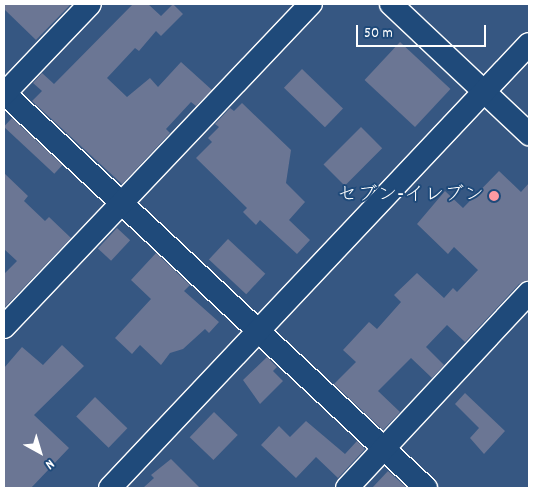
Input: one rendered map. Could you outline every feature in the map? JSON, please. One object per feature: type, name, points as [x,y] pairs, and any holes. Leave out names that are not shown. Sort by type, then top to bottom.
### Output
[{"type":"street","points":[[90,4],[4,93],[123,201],[257,330],[385,447],[426,488]]},
{"type":"street","points":[[4,327],[311,4]]},
{"type":"street","points":[[391,4],[529,134]]},
{"type":"street","points":[[110,488],[257,330],[529,44]]},
{"type":"street","points":[[347,488],[529,293]]},
{"type":"building","points":[[4,4],[71,4],[36,40],[4,9]]},
{"type":"building","points":[[133,4],[148,4],[161,16],[173,4],[183,14],[161,36],[156,31],[139,51],[135,48],[107,78],[127,97],[150,78],[158,87],[181,62],[212,90],[196,106],[191,102],[166,129],[170,133],[122,184],[32,101],[42,91],[33,83],[42,73],[54,84]]},
{"type":"building","points":[[400,42],[450,89],[415,127],[365,80]]},
{"type":"building","points":[[302,69],[343,109],[325,127],[284,88]]},
{"type":"building","points":[[242,103],[291,150],[286,183],[305,202],[289,220],[310,240],[297,254],[260,220],[256,225],[243,212],[247,208],[196,158],[212,142],[208,138],[219,127],[215,124],[230,108],[234,111]]},
{"type":"building","points":[[12,118],[62,165],[54,174],[4,127]]},
{"type":"building","points":[[361,127],[382,148],[345,186],[324,164]]},
{"type":"building","points":[[499,171],[521,192],[529,183],[529,280],[519,284],[465,342],[447,325],[426,347],[444,365],[432,378],[411,358],[378,391],[400,412],[383,430],[334,384],[356,362],[343,350],[369,322],[377,329],[401,302],[394,295],[417,273],[444,298],[453,288],[457,292],[478,270],[454,247],[448,254],[417,224],[445,191],[463,208]]},
{"type":"building","points":[[4,173],[28,196],[24,201],[45,221],[49,217],[71,238],[4,308],[4,274],[17,261],[4,249]]},
{"type":"building","points":[[117,228],[130,240],[111,261],[98,248]]},
{"type":"building","points":[[228,239],[265,274],[246,294],[209,259]]},
{"type":"building","points":[[156,253],[190,285],[184,291],[219,322],[209,333],[205,329],[183,349],[170,353],[161,365],[140,345],[132,354],[115,338],[151,299],[131,280]]},
{"type":"building","points":[[62,345],[84,366],[34,415],[69,448],[31,488],[4,488],[4,368],[22,347],[43,365]]},
{"type":"building","points":[[267,357],[277,367],[273,371],[283,381],[260,404],[243,380]]},
{"type":"building","points":[[465,393],[505,431],[484,454],[470,438],[479,428],[455,404]]},
{"type":"building","points":[[95,397],[127,428],[109,448],[76,416]]},
{"type":"building","points":[[214,412],[238,435],[213,460],[190,437]]},
{"type":"building","points":[[306,421],[345,454],[357,441],[365,449],[338,478],[316,457],[296,478],[261,445],[279,426],[290,437]]},
{"type":"building","points":[[171,459],[200,488],[143,488],[154,478],[151,475]]},
{"type":"building","points":[[388,471],[407,488],[372,488]]},
{"type":"place","name":"セブン-イレブン","points":[[494,196]]}]
